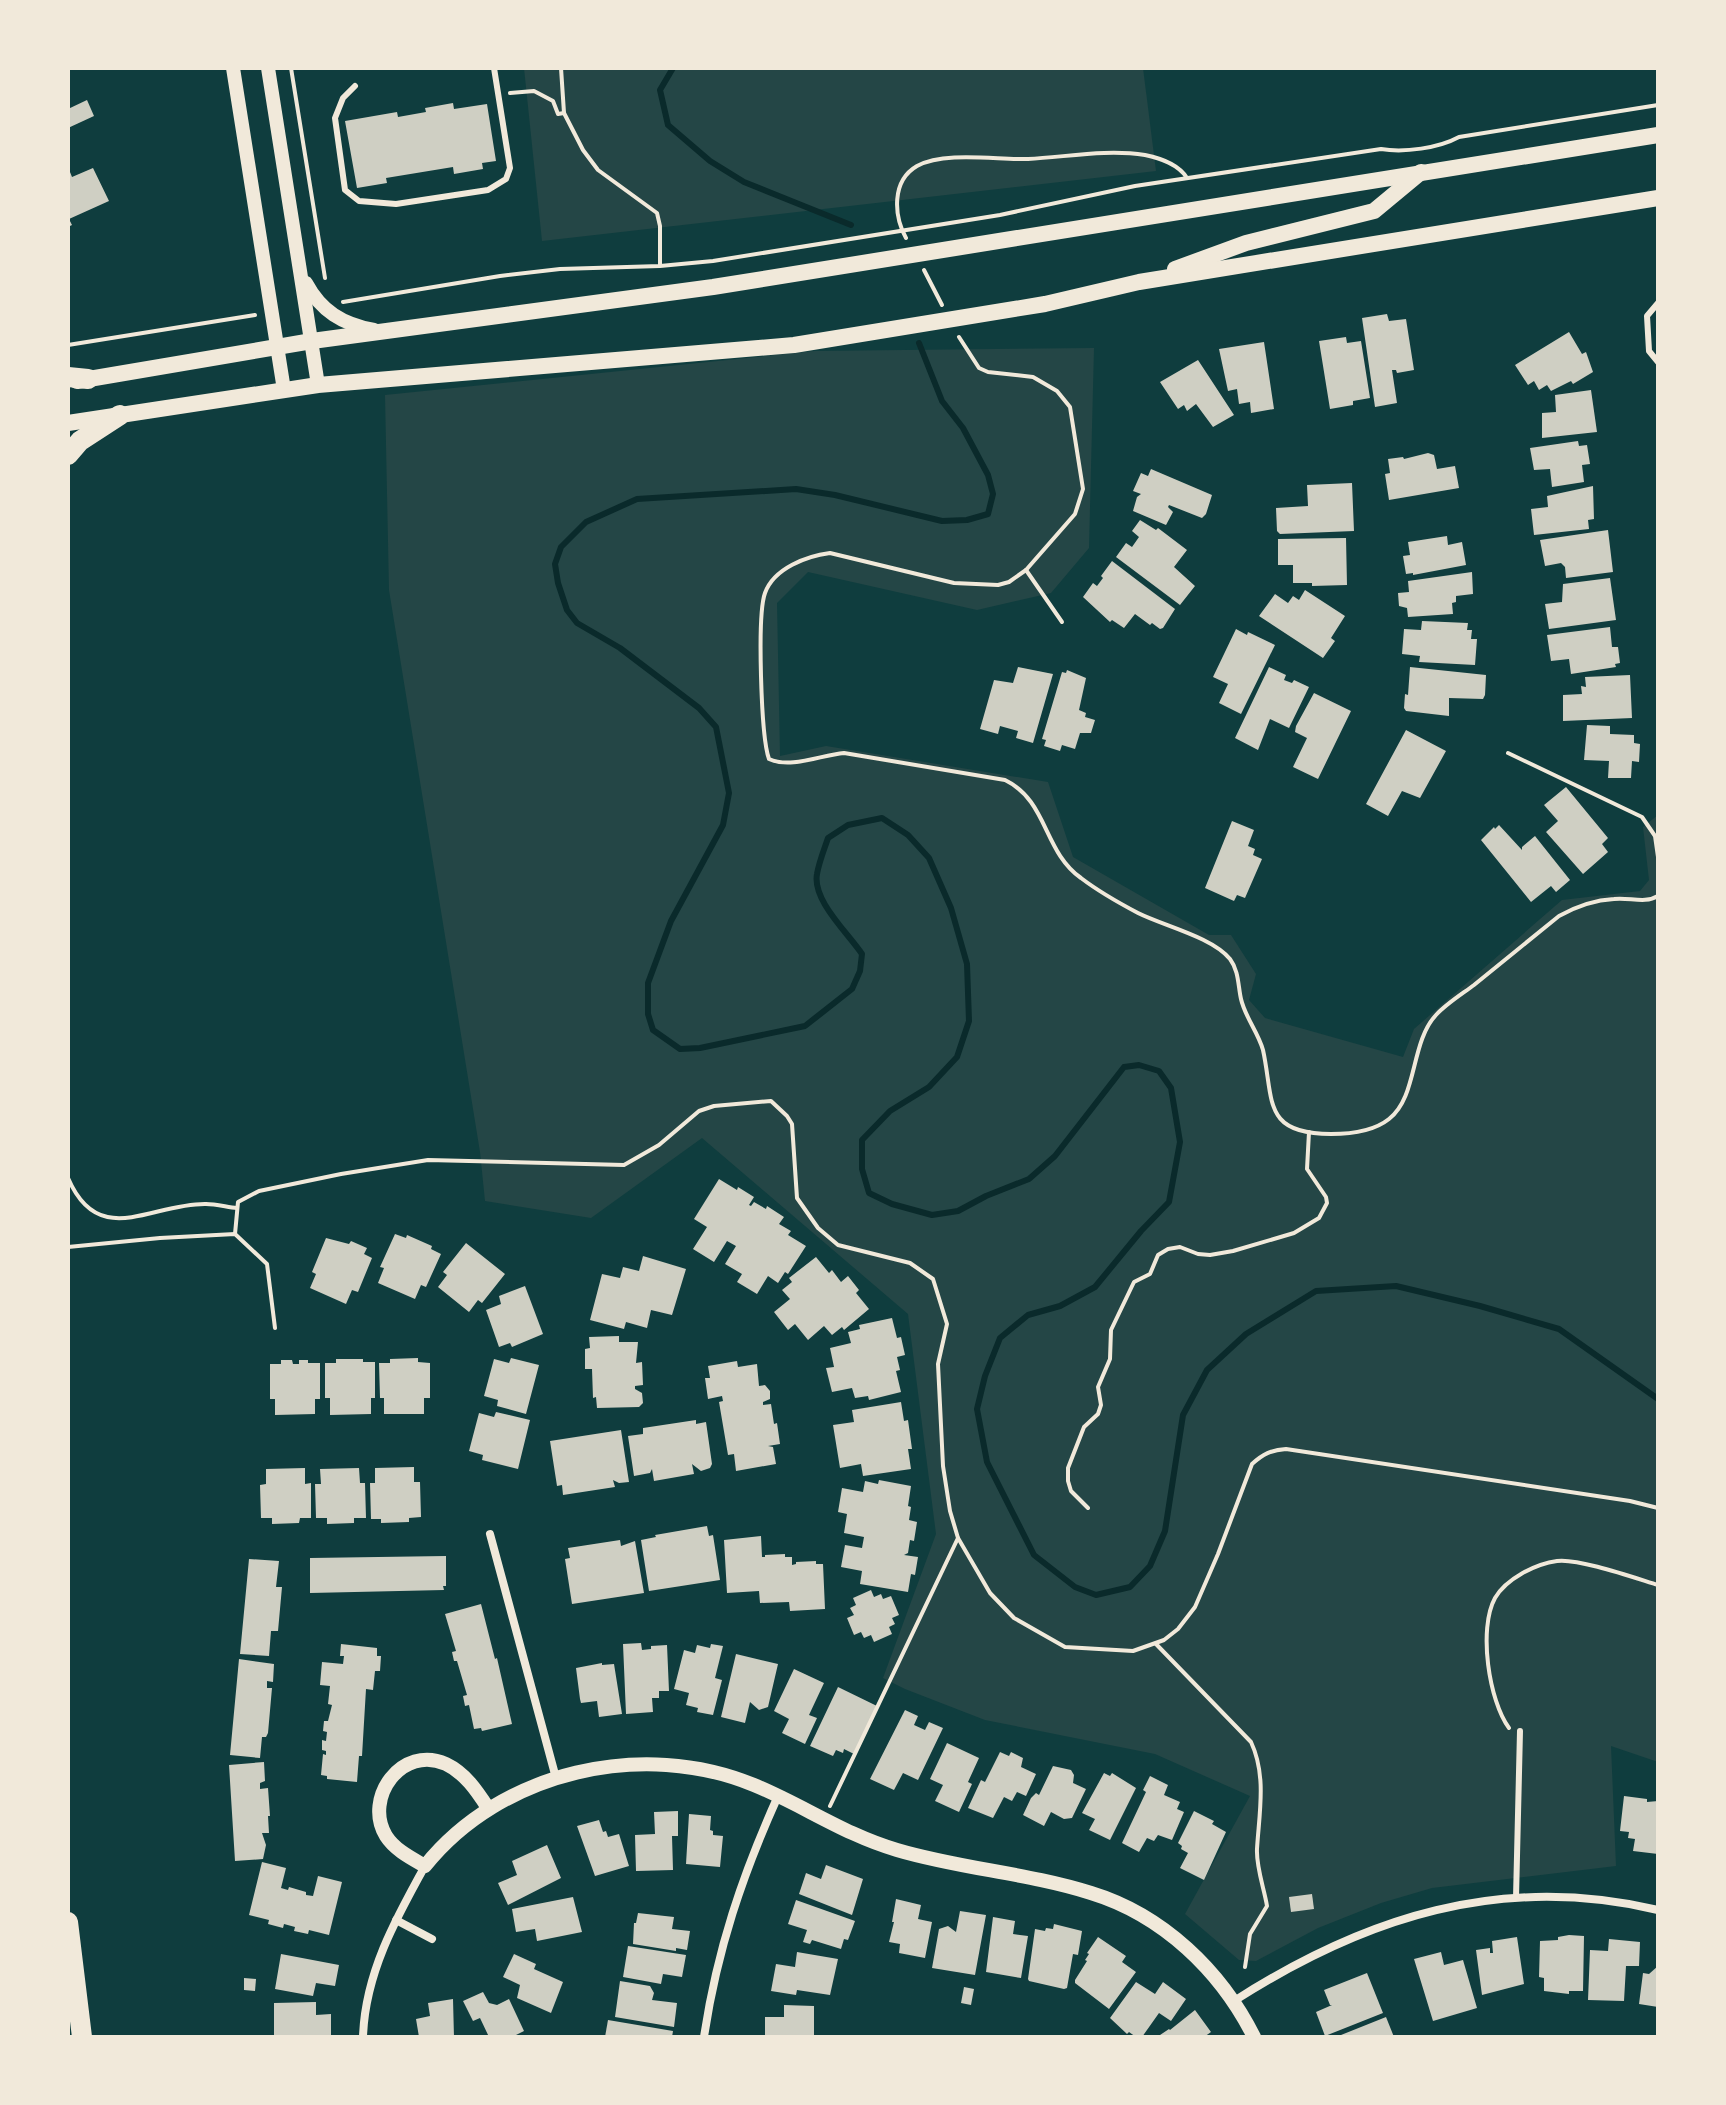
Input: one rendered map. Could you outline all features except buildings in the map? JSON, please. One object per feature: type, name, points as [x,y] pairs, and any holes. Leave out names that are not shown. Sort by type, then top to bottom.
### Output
[{"type":"highway","points":[[68,455],[80,441],[120,415]]},
{"type":"highway","points":[[68,1922],[82,2037]]},
{"type":"main road","points":[[75,379],[312,341],[713,287],[1658,135]]},
{"type":"main road","points":[[1139,282],[1246,243],[1374,211],[1421,172]]},
{"type":"main road","points":[[68,423],[318,385],[794,345],[1045,304],[1139,282],[1658,198]]},
{"type":"street","points":[[233,68],[284,390]]},
{"type":"street","points":[[268,68],[318,385]]},
{"type":"street","points":[[302,275],[323,308],[338,319],[382,332]]},
{"type":"street","points":[[490,1534],[556,1778]]},
{"type":"street","points":[[425,1866],[404,1855],[387,1837],[380,1819],[383,1788],[393,1774],[409,1763],[427,1760],[445,1763],[463,1775],[488,1808]]},
{"type":"street","points":[[363,2037],[371,1983],[379,1955],[425,1866],[439,1848],[488,1808],[556,1778],[621,1766],[677,1765],[723,1774],[778,1796],[863,1839],[907,1853],[1058,1884],[1123,1906],[1192,1952],[1234,2001],[1254,2037]]},
{"type":"street","points":[[704,2037],[711,1990],[727,1925],[753,1852],[778,1796]]},
{"type":"street","points":[[1234,2001],[1290,1966],[1376,1927],[1445,1907],[1516,1898],[1620,1902],[1658,1910]]},
{"type":"street","points":[[396,1920],[432,1939]]},
{"type":"lane","points":[[355,86],[343,98],[335,118],[345,190],[359,201],[396,204],[488,190],[506,179],[510,168],[494,68]]},
{"type":"lane","points":[[1658,303],[1647,316],[1649,351],[1658,362]]},
{"type":"lane","points":[[1516,1898],[1520,1731]]},
{"type":"path","points":[[291,68],[326,288]]},
{"type":"path","points":[[561,68],[564,113],[571,130],[598,170],[657,213],[660,266]]},
{"type":"path","points":[[499,94],[534,91],[553,101],[558,114],[564,113]]},
{"type":"path","points":[[329,304],[500,276],[560,269],[660,266],[764,253],[953,223],[1187,178],[1381,149],[1390,151],[1447,144],[1459,137],[1658,105]]},
{"type":"path","points":[[910,245],[898,223],[896,208],[899,193],[908,175],[916,167],[927,163],[946,159],[1030,159],[1097,153],[1147,155],[1181,169],[1187,178]]},
{"type":"path","points":[[922,268],[945,311]]},
{"type":"path","points":[[68,345],[239,318]]},
{"type":"path","points":[[957,333],[979,368],[988,372],[1033,377],[1057,391],[1070,407],[1082,476],[1080,502],[1075,514],[1026,570],[1009,582],[984,586],[954,583],[830,553],[810,556],[784,571],[765,594],[763,613],[762,708],[769,759],[777,763],[792,763],[826,754],[844,753],[1005,780],[1017,786],[1033,801],[1056,853],[1078,877],[1139,913],[1215,947],[1229,958],[1236,970],[1244,1009],[1259,1038],[1268,1093],[1276,1115],[1293,1129],[1309,1132],[1347,1134],[1390,1118],[1405,1096],[1419,1044],[1436,1015],[1559,916],[1599,900],[1650,900],[1658,896]]},
{"type":"path","points":[[1026,570],[1062,622]]},
{"type":"path","points":[[1508,753],[1642,817],[1655,836],[1658,857]]},
{"type":"path","points":[[235,1234],[238,1202],[259,1191],[428,1160],[624,1165],[659,1145],[699,1111],[714,1106],[771,1101],[792,1124],[797,1198],[812,1221],[838,1245],[910,1263],[927,1272],[937,1287],[947,1324],[938,1364],[943,1466],[958,1538],[990,1593],[1002,1607],[1014,1618],[1065,1647],[1120,1651],[1156,1644],[1178,1629],[1195,1607],[1252,1464],[1272,1450],[1286,1449],[1411,1467],[1658,1508]]},
{"type":"path","points":[[1088,1508],[1071,1491],[1068,1468],[1084,1427],[1098,1414],[1101,1405],[1098,1387],[1110,1359],[1111,1330],[1134,1282],[1150,1274],[1158,1255],[1168,1249],[1180,1247],[1210,1255],[1233,1251],[1285,1236],[1319,1218],[1327,1203],[1307,1169],[1309,1132]]},
{"type":"path","points":[[68,1178],[76,1197],[95,1215],[123,1218],[204,1204],[237,1208]]},
{"type":"path","points":[[68,1247],[235,1234],[267,1264],[275,1328]]},
{"type":"path","points":[[823,1820],[958,1538]]},
{"type":"path","points":[[1520,1743],[1502,1718],[1491,1680],[1485,1643],[1495,1598],[1517,1575],[1558,1561],[1601,1568],[1658,1585]]},
{"type":"path","points":[[1156,1644],[1251,1742],[1258,1757],[1261,1812],[1257,1853],[1267,1906],[1250,1934],[1245,1967]]},
{"type":"shaded area","points":[[524,68],[1143,68],[1156,171],[542,241]]},
{"type":"shaded area","points":[[1094,348],[1089,548],[1051,593],[977,610],[808,572],[777,603],[780,756],[826,746],[1048,782],[1073,857],[1209,935],[1231,935],[1256,974],[1249,1000],[1265,1018],[1403,1057],[1414,1029],[1562,900],[1640,891],[1649,880],[1643,827],[1658,815],[1658,1762],[1611,1746],[1616,1866],[1432,1888],[1381,1903],[1318,1928],[1256,1961],[1239,1960],[1185,1914],[1250,1796],[1155,1754],[985,1720],[883,1678],[936,1534],[908,1314],[702,1138],[591,1218],[485,1201],[480,1152],[389,590],[385,395],[814,351]]},
{"type":"waterway","points":[[673,68],[660,90],[668,125],[710,161],[744,182],[851,225]]},
{"type":"waterway","points":[[919,343],[942,401],[963,428],[988,475],[993,494],[988,514],[967,520],[942,521],[835,495],[796,489],[637,499],[586,522],[561,547],[555,564],[567,610],[577,623],[620,648],[699,708],[716,727],[729,793],[723,825],[671,921],[648,983],[648,1014],[653,1030],[680,1049],[700,1048],[805,1026],[852,989],[860,971],[862,954],[825,905],[817,884],[817,874],[828,838],[848,825],[882,818],[908,835],[929,858],[951,908],[967,964],[969,1021],[957,1057],[929,1087],[890,1111],[862,1140],[862,1169],[869,1193],[892,1204],[932,1215],[958,1211],[1029,1179],[1055,1156],[1124,1067],[1139,1065],[1159,1071],[1171,1088],[1180,1142],[1169,1202],[1095,1287],[1060,1306],[1028,1315],[1000,1338],[985,1376],[977,1409],[987,1462],[1034,1555],[1075,1587],[1096,1595],[1130,1587],[1150,1566],[1165,1531],[1183,1415],[1207,1370],[1246,1334],[1316,1291],[1396,1286],[1559,1329],[1658,1399]]}]
